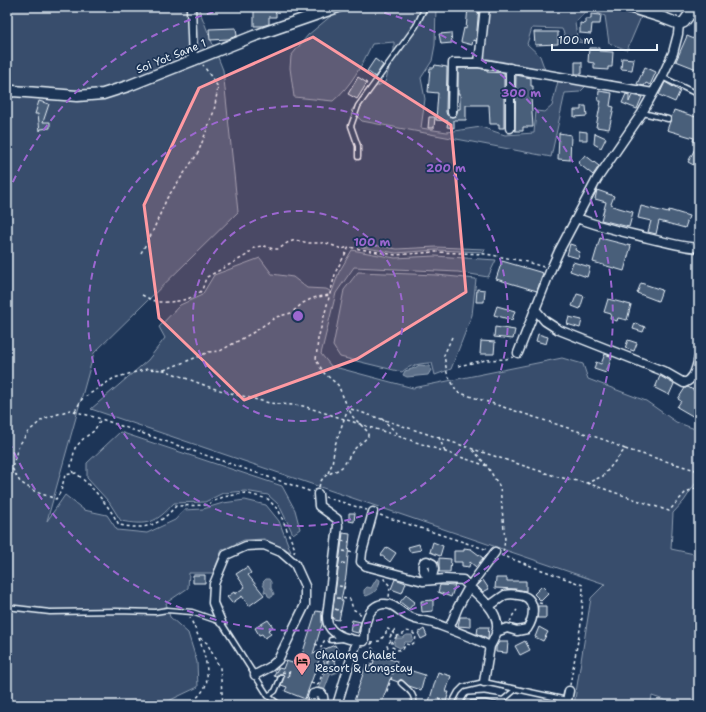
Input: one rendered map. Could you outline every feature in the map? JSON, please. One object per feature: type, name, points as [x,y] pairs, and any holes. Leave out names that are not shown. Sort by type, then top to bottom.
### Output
[{"type":"street","points":[[191,7],[196,60]]},
{"type":"street","name":"Soi Yot Sane 1","points":[[7,93],[13,92],[77,96],[103,94],[196,60],[254,36],[338,7]]},
{"type":"street","points":[[479,63],[485,7]]},
{"type":"street","points":[[629,7],[679,24],[684,22],[695,7]]},
{"type":"street","points":[[518,353],[551,269],[597,179],[642,113],[662,77],[673,53],[679,24]]},
{"type":"street","points":[[452,112],[454,63],[479,63],[653,93]]},
{"type":"street","points":[[510,68],[510,128]]},
{"type":"street","points":[[577,218],[592,224],[676,245],[699,248]]},
{"type":"street","points":[[535,309],[545,322],[559,330],[663,371],[684,383],[689,382],[693,377],[699,358]]},
{"type":"street","points":[[318,494],[320,506],[337,519],[338,526],[327,616],[329,626],[337,634],[349,639],[361,641]]},
{"type":"street","points":[[373,512],[361,555],[361,562],[366,566],[423,581],[445,579],[463,580],[489,606],[496,619],[496,632],[490,648],[484,682]]},
{"type":"street","points":[[221,622],[213,603],[214,584],[226,555],[246,546],[264,545],[281,552],[295,564],[305,586],[305,605],[278,660],[255,674]]},
{"type":"street","points":[[449,628],[469,587],[499,554]]},
{"type":"street","points":[[489,606],[504,596],[511,594],[522,595],[530,601],[534,610],[532,622],[527,629],[517,631],[507,628],[496,632]]},
{"type":"street","points":[[337,705],[353,652],[361,641],[367,618],[376,607],[383,604],[396,607],[408,616],[470,636],[490,646],[490,648]]},
{"type":"street","points":[[567,703],[569,691]]},
{"type":"street","points":[[315,705],[312,703],[312,698],[313,694],[317,693],[322,694],[324,698],[322,705]]},
{"type":"lane","points":[[358,157],[358,146],[351,126],[358,106],[416,26],[425,7]]},
{"type":"lane","points":[[662,77],[697,94]]},
{"type":"lane","points":[[642,113],[668,119]]},
{"type":"lane","points":[[7,606],[50,612],[155,612],[167,610],[192,612],[221,622],[268,696],[280,705]]},
{"type":"lane","points":[[331,640],[349,639]]},
{"type":"lane","points":[[268,696],[275,691],[280,677]]},
{"type":"lane","points":[[451,704],[458,692],[463,687],[484,682],[567,703]]},
{"type":"lane","points":[[401,683],[413,693],[415,700],[414,705]]},
{"type":"lane","points":[[465,705],[469,698],[484,697],[503,700],[516,689]]},
{"type":"path","points":[[140,253],[152,234],[167,198],[198,153],[214,111],[218,87],[196,60]]},
{"type":"path","points":[[142,295],[159,302],[179,301],[195,296],[201,292],[207,277],[247,255],[255,247],[264,246],[279,249],[287,243],[295,240],[309,243],[326,243],[342,249],[350,247],[396,255],[436,252],[486,254],[523,261],[551,269]]},
{"type":"path","points":[[328,473],[342,467],[354,450],[368,436],[368,432],[363,425],[353,418],[338,385],[324,373],[316,360],[318,339],[336,271],[350,247]]},
{"type":"path","points":[[164,370],[208,352],[220,350],[254,332],[276,317],[291,313],[303,303],[313,298],[330,294]]},
{"type":"path","points":[[348,408],[473,450],[587,484],[669,511],[686,492],[698,488],[699,471],[625,449],[605,440],[457,392],[447,373],[444,355],[452,337]]},
{"type":"path","points":[[458,366],[486,360],[506,359],[518,353]]},
{"type":"path","points":[[75,411],[82,399],[114,378],[147,369],[164,370],[212,388],[269,403],[303,406],[487,466]]},
{"type":"path","points":[[318,494],[320,484],[328,473],[332,464],[335,445],[348,408]]},
{"type":"path","points":[[87,414],[70,410],[42,419],[28,432],[18,447],[12,468],[20,482],[36,492],[56,499],[61,491],[65,475],[76,473],[102,499],[119,525],[136,528],[149,526],[166,517],[176,506],[206,504],[223,497],[245,494],[268,499],[279,511],[295,549],[293,562]]},
{"type":"path","points":[[380,418],[401,437]]},
{"type":"path","points":[[73,473],[71,466],[75,448],[84,438],[94,431],[101,419]]},
{"type":"path","points":[[438,437],[446,452]]},
{"type":"path","points":[[587,484],[603,476],[625,449]]},
{"type":"path","points":[[473,450],[487,466],[500,487],[505,540],[499,554]]},
{"type":"path","points":[[342,541],[349,542]]},
{"type":"path","points":[[335,552],[348,552],[361,555]]},
{"type":"path","points":[[340,563],[347,564]]},
{"type":"path","points":[[387,604],[390,586],[384,579],[386,579],[389,572]]},
{"type":"path","points":[[338,586],[344,587]]},
{"type":"path","points":[[330,595],[332,598],[335,596],[337,598],[350,599],[353,608],[367,618]]},
{"type":"path","points":[[333,609],[341,611]]},
{"type":"path","points":[[507,628],[517,610]]},
{"type":"path","points":[[185,612],[190,617],[200,638],[207,669],[206,684],[197,698],[188,705]]},
{"type":"path","points":[[361,641],[373,643],[380,641],[386,633],[386,629],[397,636]]},
{"type":"path","points":[[388,648],[387,646],[391,640],[390,637],[395,629]]},
{"type":"path","points":[[416,636],[415,642],[411,645],[406,644],[403,649],[398,650],[392,647],[392,642],[397,636],[402,635],[406,631],[412,632],[416,636],[420,636]]},
{"type":"path","points":[[200,638],[207,643],[220,668],[223,705]]},
{"type":"path","points":[[324,641],[318,654],[322,656],[327,654]]},
{"type":"path","points":[[373,643],[371,644],[371,647],[376,652],[371,666],[393,673],[386,691]]},
{"type":"path","points":[[315,644],[321,646]]},
{"type":"path","points":[[316,690],[327,662],[341,659],[344,656]]},
{"type":"path","points":[[288,677],[291,669]]},
{"type":"path","points":[[280,677],[282,671],[289,673]]},
{"type":"path","points":[[311,682],[318,685]]},
{"type":"path","points":[[436,705],[438,699],[451,704]]},
{"type":"highlighted area","points":[[313,37],[451,125],[466,292],[357,359],[244,400],[159,318],[144,205],[199,88]]},
{"type":"shaded area","points":[[7,7],[198,7],[223,70],[238,212],[94,353],[47,521],[65,495],[84,510],[107,515],[117,530],[147,533],[175,520],[184,510],[203,509],[223,503],[245,500],[266,505],[279,521],[291,552],[264,539],[244,540],[222,550],[213,573],[189,573],[188,588],[166,603],[170,617],[188,633],[197,662],[198,687],[160,705],[7,705]]},
{"type":"shaded area","points":[[346,7],[436,7],[435,45],[432,61],[421,78],[425,99],[421,128],[447,132],[481,127],[505,135],[534,133],[536,111],[545,112],[552,106],[558,81],[587,85],[580,92],[565,93],[551,157],[362,121],[351,111],[368,91],[385,82],[394,53],[394,42],[372,44],[351,82],[333,101],[294,97],[290,68],[291,56],[308,35],[332,15]]},
{"type":"shaded area","points":[[489,7],[610,7],[641,17],[627,50],[609,43],[605,16],[588,9],[575,23],[577,37],[584,43],[567,40],[562,29],[532,28],[527,44],[540,56],[545,70],[484,58]]},
{"type":"shaded area","points":[[362,243],[397,249],[436,247],[485,249],[484,252],[436,250],[396,253],[361,247]]},
{"type":"shaded area","points":[[352,250],[395,258],[435,256],[496,260],[488,277],[458,272],[354,267],[336,293],[321,354],[331,366],[413,388],[562,358],[583,364],[588,379],[646,401],[676,422],[695,429],[699,425],[699,478],[684,501],[673,513],[671,549],[699,555],[698,705],[675,705],[652,696],[650,705],[574,705],[591,598],[605,584],[91,409],[148,360],[165,338],[159,327],[180,305],[202,295],[214,275],[260,258],[272,274],[293,277],[307,288],[326,289],[332,292],[339,272]]},
{"type":"shaded area","points":[[358,272],[437,275],[476,279],[472,315],[451,369],[435,375],[432,363],[428,363],[412,366],[402,372],[340,357],[333,346],[344,290]]},
{"type":"shaded area","points":[[419,365],[430,366],[431,370],[428,375],[407,377],[403,375],[405,371]]},
{"type":"shaded area","points":[[120,432],[282,486],[295,510],[300,529],[293,534],[279,505],[268,495],[245,491],[223,493],[205,502],[174,503],[162,515],[145,523],[121,521],[109,502],[87,478],[87,463]]},
{"type":"shaded area","points":[[377,578],[380,580],[378,588],[372,594],[366,596],[364,594],[364,590],[367,587],[371,588]]},
{"type":"shaded area","points":[[266,579],[269,579],[271,582],[271,588],[274,594],[272,597],[268,596],[267,593],[264,592],[265,588],[263,582]]},
{"type":"shaded area","points":[[407,635],[412,635],[413,639],[411,642],[405,642],[400,648],[394,645],[397,638],[402,638]]},
{"type":"shaded area","points":[[337,669],[338,672],[330,675],[324,691],[318,689],[325,672]]},
{"type":"building","points":[[254,7],[276,7],[276,17],[269,17],[269,24],[254,26]]},
{"type":"building","points":[[468,7],[479,7],[476,41],[473,40],[472,45],[461,42],[464,28],[466,29]]},
{"type":"building","points":[[591,14],[601,15],[600,24],[592,24],[591,34],[580,33],[580,23],[585,24],[585,19],[591,19]]},
{"type":"building","points":[[236,28],[237,36],[228,39],[210,40],[209,29]]},
{"type":"building","points":[[534,32],[558,32],[558,44],[535,45]]},
{"type":"building","points":[[451,33],[452,43],[441,44],[439,34]]},
{"type":"building","points":[[687,36],[699,41],[699,70],[676,61]]},
{"type":"building","points":[[589,48],[599,48],[599,51],[613,52],[612,67],[608,67],[608,70],[594,69],[594,63],[588,62]]},
{"type":"building","points":[[622,58],[634,59],[632,70],[621,69]]},
{"type":"building","points":[[375,59],[383,65],[375,77],[367,71]]},
{"type":"building","points":[[575,62],[582,62],[582,74],[575,74]]},
{"type":"building","points":[[435,65],[447,67],[446,112],[447,115],[452,117],[456,115],[458,109],[460,109],[460,94],[458,94],[458,68],[479,68],[487,70],[487,72],[504,73],[504,128],[499,128],[499,124],[490,124],[489,105],[466,105],[466,120],[454,120],[454,128],[447,127],[448,121],[436,120],[438,93],[428,92],[430,68],[434,68]]},
{"type":"building","points":[[645,67],[656,72],[650,85],[646,83],[644,86],[637,84]]},
{"type":"building","points":[[516,75],[531,78],[531,86],[533,86],[533,97],[531,97],[533,127],[523,127],[523,131],[515,131]]},
{"type":"building","points":[[358,77],[367,83],[357,99],[348,94]]},
{"type":"building","points":[[665,82],[680,91],[675,102],[659,95]]},
{"type":"building","points":[[599,91],[612,93],[610,106],[614,107],[609,129],[596,127],[601,101],[598,101]]},
{"type":"building","points":[[626,94],[629,95],[629,102],[632,95],[642,97],[637,109],[622,103]]},
{"type":"building","points":[[39,101],[49,104],[43,122],[50,122],[50,128],[41,129],[40,131],[38,114],[35,114]]},
{"type":"building","points":[[581,106],[586,106],[587,116],[574,117],[574,110],[581,110]]},
{"type":"building","points":[[674,110],[699,118],[699,168],[688,162],[698,143],[693,141],[694,138],[667,130]]},
{"type":"building","points":[[429,117],[435,117],[434,128],[428,128]]},
{"type":"building","points":[[579,131],[587,132],[587,140],[579,140]]},
{"type":"building","points":[[559,133],[571,135],[570,160],[558,159]]},
{"type":"building","points":[[595,133],[606,138],[601,148],[594,144]]},
{"type":"building","points":[[585,155],[599,166],[593,175],[578,163]]},
{"type":"building","points":[[597,190],[614,196],[611,204],[613,205],[612,206],[633,212],[629,227],[601,220],[606,202],[595,199]]},
{"type":"building","points":[[641,206],[668,213],[669,210],[689,216],[685,228],[659,221],[656,234],[648,232],[651,221],[638,218]]},
{"type":"building","points":[[600,238],[631,246],[624,271],[593,262]]},
{"type":"building","points":[[570,244],[576,246],[575,250],[580,252],[578,258],[567,255]]},
{"type":"building","points":[[502,261],[543,273],[537,291],[496,279]]},
{"type":"building","points":[[573,262],[590,267],[587,277],[570,271]]},
{"type":"building","points":[[641,283],[662,290],[658,301],[637,293]]},
{"type":"building","points":[[477,289],[485,290],[484,302],[476,302]]},
{"type":"building","points":[[577,294],[584,296],[580,309],[572,306]]},
{"type":"building","points":[[608,299],[631,305],[627,320],[618,318],[617,321],[610,319],[611,314],[604,312]]},
{"type":"building","points":[[497,306],[515,311],[512,320],[494,315]]},
{"type":"building","points":[[569,317],[582,320],[580,328],[567,324]]},
{"type":"building","points":[[635,323],[645,327],[643,332],[633,329]]},
{"type":"building","points":[[495,327],[515,330],[513,339],[494,337]]},
{"type":"building","points":[[538,334],[548,337],[546,344],[536,341]]},
{"type":"building","points":[[628,340],[637,343],[634,351],[625,348]]},
{"type":"building","points":[[481,341],[495,342],[494,354],[480,354]]},
{"type":"building","points":[[605,354],[612,357],[606,373],[594,369],[596,362],[601,364]]},
{"type":"building","points":[[660,376],[674,384],[669,395],[655,388]]},
{"type":"building","points":[[688,387],[699,391],[699,413],[696,418],[677,407],[681,401],[678,399],[685,388]]},
{"type":"building","points":[[349,513],[355,513],[354,522],[349,521]]},
{"type":"building","points":[[343,533],[350,534],[346,576],[341,600],[343,601],[339,620],[333,619],[332,616]]},
{"type":"building","points":[[433,542],[443,546],[440,556],[430,552]]},
{"type":"building","points":[[419,544],[421,550],[410,552],[408,547]]},
{"type":"building","points":[[387,547],[396,553],[390,562],[381,555]]},
{"type":"building","points":[[464,548],[471,549],[483,558],[476,567],[470,562],[469,567],[462,566],[462,562],[454,562],[454,551],[464,551]]},
{"type":"building","points":[[439,558],[451,559],[450,572],[439,572]]},
{"type":"building","points":[[247,567],[251,573],[248,575],[264,595],[249,606],[242,596],[232,603],[227,597],[234,592],[235,594],[245,587],[236,574]]},
{"type":"building","points":[[193,575],[205,575],[205,583],[193,583]]},
{"type":"building","points":[[496,578],[507,578],[507,581],[526,581],[526,591],[495,588]]},
{"type":"building","points":[[395,579],[406,583],[402,593],[391,589]]},
{"type":"building","points":[[483,580],[489,589],[483,592],[477,586]]},
{"type":"building","points":[[440,585],[455,586],[451,597],[438,592]]},
{"type":"building","points":[[542,586],[549,593],[541,601],[534,594]]},
{"type":"building","points":[[406,595],[415,602],[409,609],[400,602]]},
{"type":"building","points":[[433,600],[433,611],[422,612],[421,601]]},
{"type":"building","points":[[538,606],[546,606],[546,618],[537,618]]},
{"type":"building","points":[[316,611],[322,612],[322,624],[313,654],[335,645],[340,656],[334,659],[338,668],[328,672],[321,655],[305,699],[285,691],[287,687],[281,685],[284,677],[283,674],[279,674],[277,677],[274,676],[278,668],[283,669],[286,661],[296,664],[298,657],[301,658]]},
{"type":"building","points":[[460,617],[470,617],[470,627],[458,626]]},
{"type":"building","points":[[268,620],[273,627],[268,630],[271,634],[265,638],[262,634],[259,635],[255,628]]},
{"type":"building","points":[[352,620],[361,622],[358,633],[350,631]]},
{"type":"building","points":[[478,627],[489,627],[488,638],[477,634]]},
{"type":"building","points":[[539,627],[548,632],[543,641],[535,637]]},
{"type":"building","points":[[424,629],[427,636],[421,639],[418,633]]},
{"type":"building","points":[[525,641],[530,650],[520,655],[515,646]]},
{"type":"building","points":[[499,642],[508,642],[507,653],[496,652],[496,647]]},
{"type":"building","points":[[376,655],[397,661],[396,666],[425,675],[421,690],[409,686],[402,680],[398,682],[390,679],[381,705],[365,705],[354,701],[366,665],[372,667]]},
{"type":"building","points":[[438,672],[451,676],[446,692],[449,692],[445,705],[428,705]]},
{"type":"place","name":"Chalong Chalet Resort & Longstay","points":[[302,676]]}]
